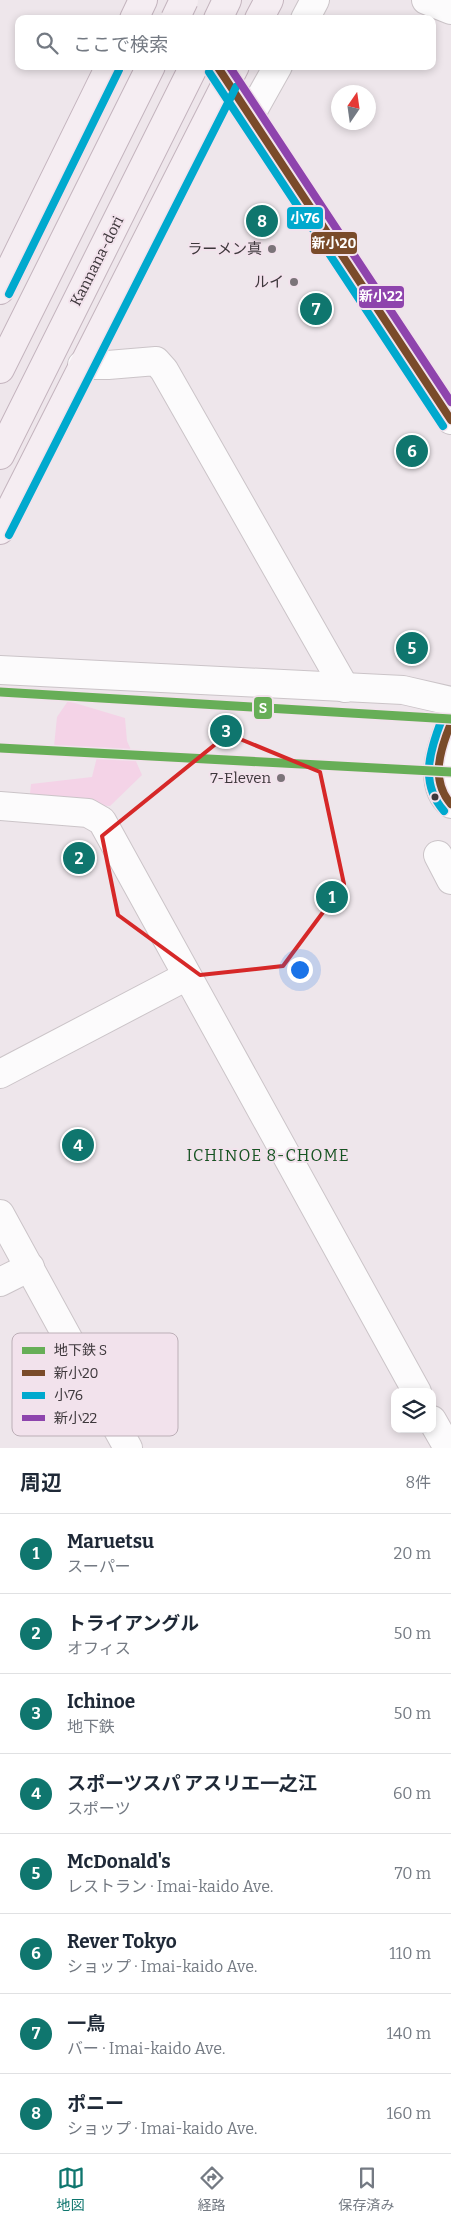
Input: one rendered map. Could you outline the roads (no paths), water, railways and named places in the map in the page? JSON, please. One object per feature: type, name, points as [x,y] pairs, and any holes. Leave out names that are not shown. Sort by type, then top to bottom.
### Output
[{"type":"main road","points":[[136,15],[143,0]]},
{"type":"main road","points":[[177,15],[184,0]]},
{"type":"main road","points":[[220,15],[227,0]]},
{"type":"main road","points":[[262,15],[269,0]]},
{"type":"main road","points":[[0,290],[108,70]]},
{"type":"main road","points":[[0,369],[149,70]]},
{"type":"main road","name":"Kannana-dori","points":[[0,455],[192,70]]},
{"type":"main road","points":[[0,530],[227,72]]},
{"type":"street","points":[[175,0],[184,15]]},
{"type":"street","points":[[307,15],[315,0]]},
{"type":"street","points":[[426,0],[451,10]]},
{"type":"street","points":[[250,116],[276,70]]},
{"type":"street","points":[[227,72],[250,116],[451,420]]},
{"type":"street","points":[[82,365],[156,361],[164,370],[345,688]]},
{"type":"street","points":[[0,670],[403,690],[451,701]]},
{"type":"street","points":[[451,723],[441,756],[438,776],[441,792],[451,804]]},
{"type":"street","points":[[0,806],[88,813],[102,821],[415,1388]]},
{"type":"street","points":[[438,855],[451,880]]},
{"type":"street","points":[[0,1074],[187,976]]},
{"type":"street","points":[[0,1214],[66,1333]]},
{"type":"street","points":[[0,1282],[30,1267]]},
{"type":"street","points":[[436,1427],[448,1448]]},
{"type":"street","points":[[122,1436],[128,1448]]},
{"type":"metro line","name":"S","points":[[0,692],[451,719]]},
{"type":"metro line","name":"S","points":[[0,748],[451,772]]},
{"type":"place","name":"ポニー","points":[[262,221]]},
{"type":"place","name":"ラーメン真","points":[[272,249]]},
{"type":"place","name":"ルイ","points":[[294,282]]},
{"type":"place","name":"一鳥","points":[[316,309]]},
{"type":"place","name":"Rever Tokyo","points":[[412,451]]},
{"type":"place","name":"McDonald's","points":[[412,648]]},
{"type":"place","name":"Ichinoe","points":[[226,731]]},
{"type":"place","name":"7-Eleven","points":[[281,778]]},
{"type":"place","name":"トライアングル","points":[[79,858]]},
{"type":"place","name":"Maruetsu","points":[[332,897]]},
{"type":"place","name":"スポーツスパ アスリエ一之江","points":[[78,1145]]},
{"type":"district","name":"ICHINOE 8-CHOME","points":[[268,1155]]}]
